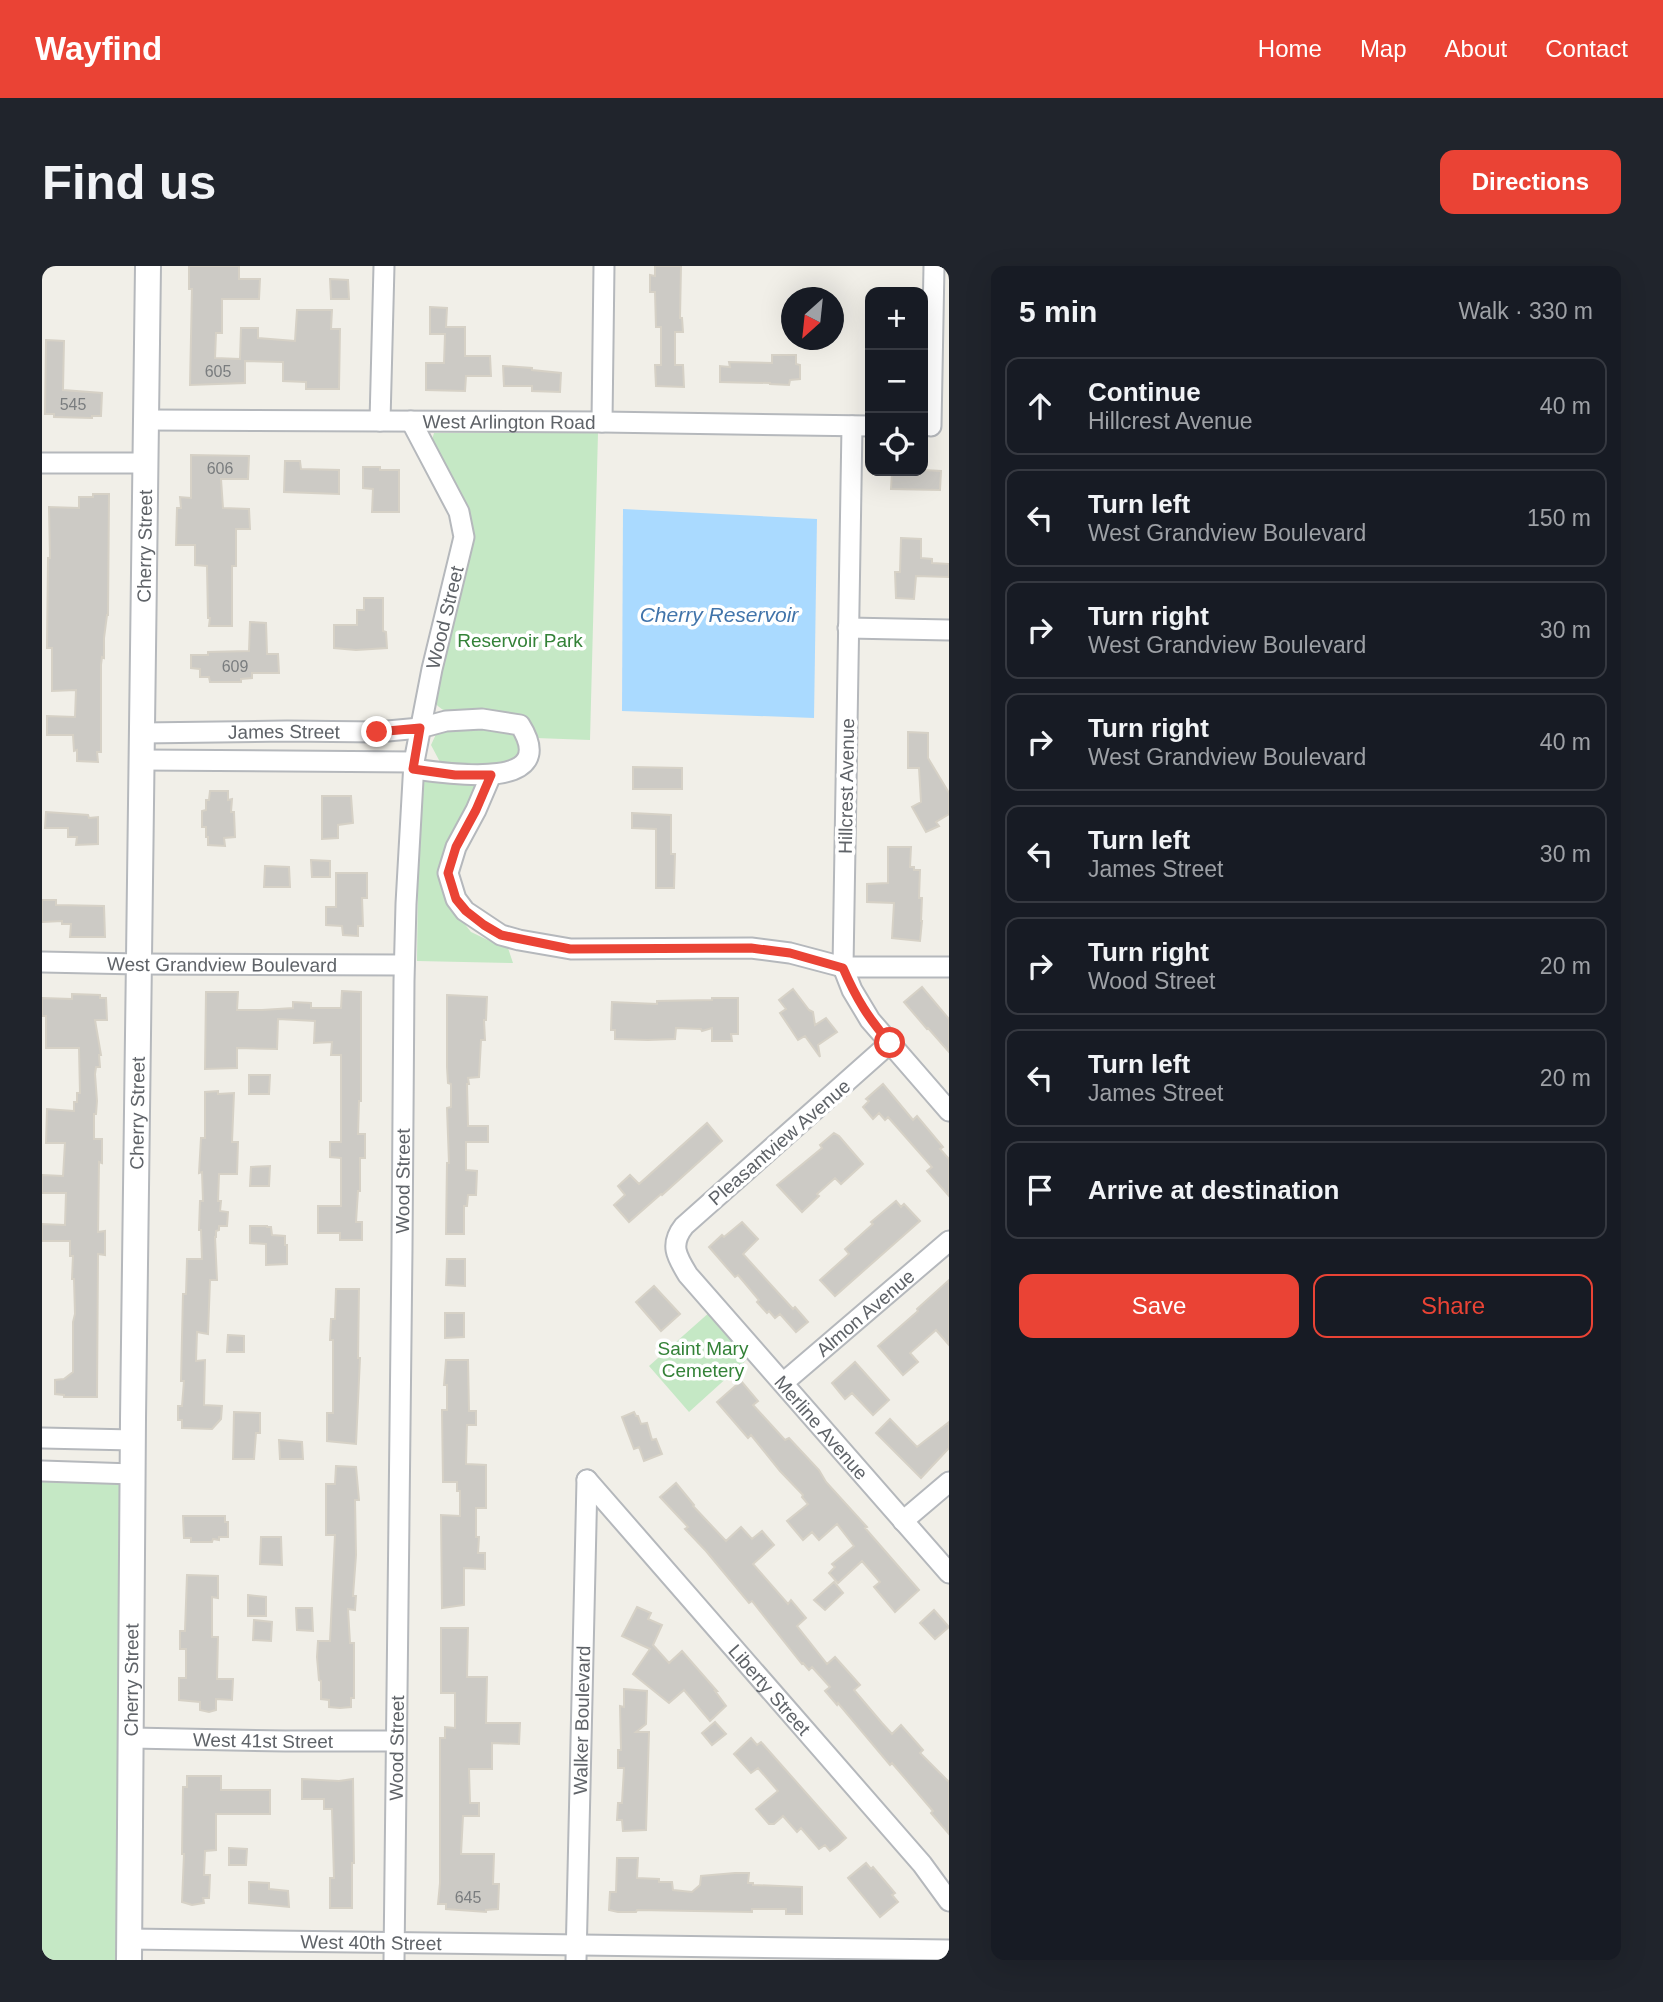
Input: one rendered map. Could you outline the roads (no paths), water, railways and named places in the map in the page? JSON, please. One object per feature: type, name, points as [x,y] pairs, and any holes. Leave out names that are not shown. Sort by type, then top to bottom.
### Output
[{"type":"street","name":"Cherry Street","points":[[129,1949],[148,266]]},
{"type":"street","points":[[380,421],[384,266]]},
{"type":"street","points":[[603,422],[604,266]]},
{"type":"street","points":[[934,266],[934,426]]},
{"type":"street","name":"West Arlington Road","points":[[147,420],[861,426]]},
{"type":"street","name":"Wood Street","points":[[394,1951],[404,965],[414,765],[464,537],[454,503],[411,421]]},
{"type":"street","name":"Hillcrest Avenue","points":[[861,426],[848,628],[843,968],[870,1020],[949,1111]]},
{"type":"street","points":[[42,463],[147,463]]},
{"type":"street","points":[[848,628],[949,630]]},
{"type":"street","name":"James Street","points":[[141,760],[414,765],[455,775],[491,775],[517,769],[527,758],[528,750],[526,735],[520,725],[482,719],[446,721],[420,728],[377,732],[142,733]]},
{"type":"street","points":[[491,775],[456,847],[448,873],[456,899],[466,911],[501,935],[570,949],[751,948],[790,953],[843,968],[949,967]]},
{"type":"street","name":"West Grandview Boulevard","points":[[42,962],[404,965]]},
{"type":"street","name":"Pleasantview Avenue","points":[[675,1245],[684,1226],[890,1043]]},
{"type":"street","name":"Almon Avenue","points":[[783,1383],[949,1241]]},
{"type":"street","name":"Merline Avenue","points":[[675,1245],[678,1259],[688,1275],[949,1573]]},
{"type":"street","points":[[42,1438],[133,1440]]},
{"type":"street","points":[[42,1471],[134,1474]]},
{"type":"street","name":"Liberty Street","points":[[587,1480],[922,1864],[949,1901]]},
{"type":"street","name":"Walker Boulevard","points":[[576,1952],[587,1480]]},
{"type":"street","points":[[903,1521],[949,1482]]},
{"type":"street","name":"West 41st Street","points":[[132,1738],[396,1741]]},
{"type":"street","name":"West 40th Street","points":[[129,1949],[777,1953],[949,1950]]},
{"type":"water","name":"Cherry Reservoir","points":[[623,509],[817,519],[814,718],[622,711]]},
{"type":"park label","name":"Reservoir Park","points":[[520,640]]},
{"type":"park label","name":"Saint Mary Cemetery","points":[[703,1359]]}]
